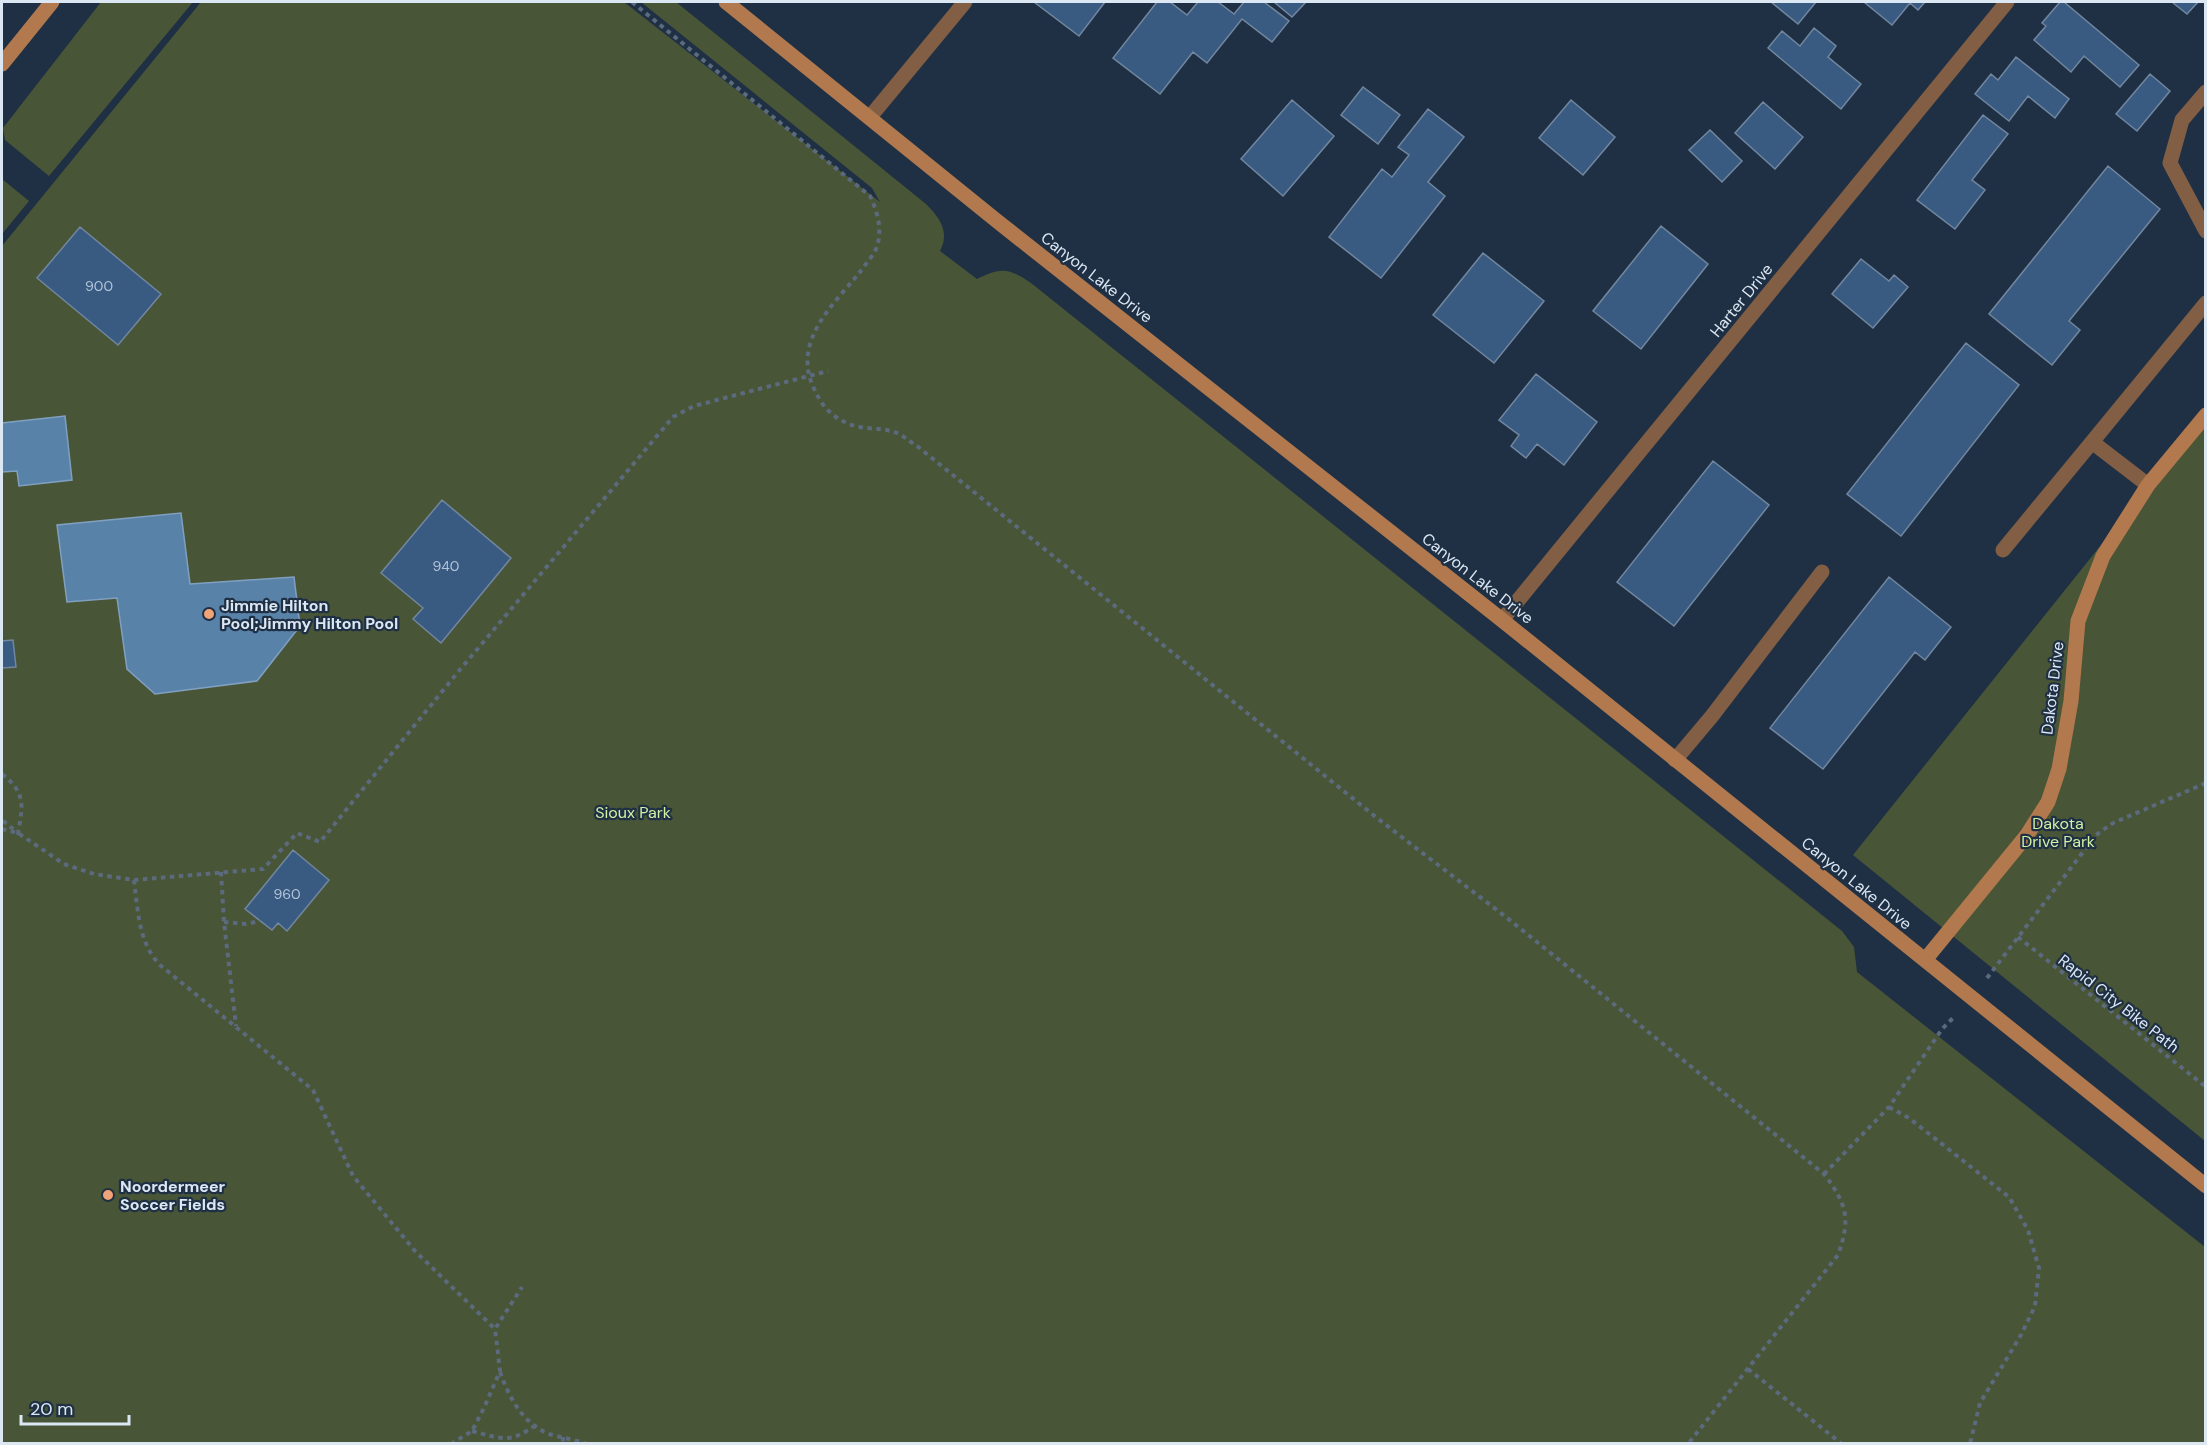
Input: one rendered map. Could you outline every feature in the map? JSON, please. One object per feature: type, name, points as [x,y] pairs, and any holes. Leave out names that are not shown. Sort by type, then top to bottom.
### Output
[{"type":"street","points":[[2,64],[52,2]]},
{"type":"street","name":"Canyon Lake Drive","points":[[726,2],[997,221],[1502,620],[2205,1186]]},
{"type":"street","points":[[870,117],[964,2]]},
{"type":"street","name":"Harter Drive","points":[[1502,620],[2007,2]]},
{"type":"street","points":[[2205,92],[2182,120],[2170,163],[2205,231]]},
{"type":"street","points":[[2003,550],[2205,303]]},
{"type":"street","name":"Dakota Drive","points":[[1924,960],[2027,835],[2048,802],[2058,769],[2072,701],[2078,621],[2103,556],[2148,485],[2205,415]]},
{"type":"street","points":[[2092,441],[2148,485]]},
{"type":"street","points":[[1675,760],[1712,716],[1822,572]]},
{"type":"path","points":[[632,2],[870,196],[878,214],[880,234],[876,250],[813,333],[808,349],[810,377],[819,399],[834,417],[856,428],[897,433],[917,446],[1377,818],[1506,917],[1824,1174],[1841,1195],[1846,1220],[1838,1255],[1688,1443]]},
{"type":"path","points":[[2,820],[64,864],[94,874],[134,880],[263,869],[297,833],[320,842],[453,678],[672,417],[694,406],[828,371]]},
{"type":"path","points":[[2,774],[13,783],[23,803],[18,833]]},
{"type":"path","points":[[1824,1174],[1889,1107],[1942,1029],[1972,998],[2096,835],[2112,823],[2205,783]]},
{"type":"path","points":[[2,829],[18,833]]},
{"type":"path","points":[[221,872],[224,922],[236,1027]]},
{"type":"path","points":[[134,880],[141,928],[150,955],[313,1090],[353,1176],[415,1251],[495,1329],[500,1371],[508,1396],[522,1415],[547,1433],[586,1443]]},
{"type":"path","points":[[224,922],[246,924],[260,921]]},
{"type":"path","name":"Rapid City Bike Path","points":[[2018,938],[2205,1086]]},
{"type":"path","points":[[1889,1107],[1909,1118],[2009,1197],[2028,1230],[2039,1268],[2035,1306],[2022,1335],[1980,1403],[1970,1443]]},
{"type":"path","points":[[495,1329],[522,1287]]},
{"type":"path","points":[[1748,1369],[1842,1443]]},
{"type":"path","points":[[452,1443],[472,1431],[500,1371]]},
{"type":"path","points":[[472,1431],[504,1442],[520,1436],[536,1425]]},
{"type":"path","points":[[563,1437],[563,1443]]},
{"type":"green space","points":[[101,2],[193,2],[49,176],[5,140],[3,128]]},
{"type":"green space","name":"Sioux Park","points":[[201,2],[624,2],[880,202],[872,188],[641,2],[676,2],[926,204],[936,215],[944,231],[940,251],[977,279],[992,272],[1005,271],[1017,274],[1031,283],[1842,931],[1854,947],[1857,972],[2205,1247],[2205,1443],[2,1444],[2,246]]},
{"type":"green space","points":[[2,179],[29,201],[2,234]]},
{"type":"green space","name":"Dakota Drive Park","points":[[2205,415],[2205,1141],[1853,855]]},
{"type":"water","points":[[65,416],[72,480],[19,486],[17,471],[2,472],[2,423]]},
{"type":"water","name":"Jimmie Hilton Pool;Jimmy Hilton Pool","points":[[181,513],[190,584],[294,577],[300,626],[257,681],[155,694],[127,669],[117,598],[67,602],[57,525]]},
{"type":"building","points":[[1034,2],[1105,2],[1079,36]]},
{"type":"building","points":[[1157,2],[1170,2],[1187,15],[1198,2],[1218,2],[1234,14],[1244,2],[1264,2],[1289,21],[1272,42],[1242,19],[1207,63],[1193,52],[1160,94],[1113,58]]},
{"type":"building","points":[[1274,2],[1306,2],[1292,17]]},
{"type":"building","points":[[1771,2],[1816,2],[1798,24]]},
{"type":"building","points":[[1864,2],[1925,2],[1918,10],[1910,3],[1892,25]]},
{"type":"building","points":[[2060,2],[2064,2],[2139,65],[2120,87],[2084,56],[2071,72],[2034,40],[2046,26],[2042,23]]},
{"type":"building","points":[[2172,2],[2198,2],[2187,14]]},
{"type":"building","points":[[1814,28],[1836,46],[1828,57],[1861,84],[1841,109],[1768,48],[1782,31],[1800,46]]},
{"type":"building","points":[[2016,57],[2069,99],[2055,118],[2028,96],[2009,121],[1975,94],[1991,74],[1998,80]]},
{"type":"building","points":[[2150,74],[2170,91],[2137,131],[2116,114]]},
{"type":"building","points":[[1363,87],[1400,115],[1378,144],[1341,115]]},
{"type":"building","points":[[1292,100],[1334,136],[1283,196],[1241,159]]},
{"type":"building","points":[[1571,100],[1615,137],[1583,175],[1539,138]]},
{"type":"building","points":[[1763,102],[1803,137],[1775,169],[1735,133]]},
{"type":"building","points":[[1428,109],[1464,137],[1428,182],[1445,196],[1381,278],[1329,237],[1382,169],[1392,177],[1409,155],[1398,147]]},
{"type":"building","points":[[1983,115],[2008,134],[1972,180],[1985,190],[1955,229],[1917,200]]},
{"type":"building","points":[[1710,130],[1742,161],[1722,182],[1689,150]]},
{"type":"building","points":[[2108,166],[2160,209],[2069,321],[2080,330],[2052,365],[1989,314]]},
{"type":"building","points":[[1661,226],[1708,264],[1641,349],[1593,311]]},
{"type":"building","points":[[80,227],[161,294],[118,345],[37,278]]},
{"type":"building","points":[[1483,253],[1544,301],[1494,363],[1433,315]]},
{"type":"building","points":[[1861,259],[1889,281],[1894,275],[1908,287],[1873,328],[1832,294]]},
{"type":"building","points":[[1966,343],[2019,385],[1901,536],[1847,494]]},
{"type":"building","points":[[1536,374],[1597,422],[1564,465],[1537,444],[1526,458],[1511,446],[1519,435],[1499,420]]},
{"type":"building","points":[[1713,461],[1769,505],[1674,626],[1617,582]]},
{"type":"building","points":[[442,500],[511,558],[441,643],[413,619],[423,608],[381,573]]},
{"type":"building","points":[[1889,577],[1951,627],[1925,660],[1915,652],[1823,769],[1770,728]]},
{"type":"building","points":[[13,640],[16,667],[2,668],[2,641]]},
{"type":"building","points":[[293,850],[329,880],[287,931],[278,923],[272,930],[245,909]]},
{"type":"place","name":"Jimmie Hilton Pool;Jimmy Hilton Pool","points":[[209,614]]},
{"type":"place","name":"Noordermeer Soccer Fields","points":[[108,1195]]}]
